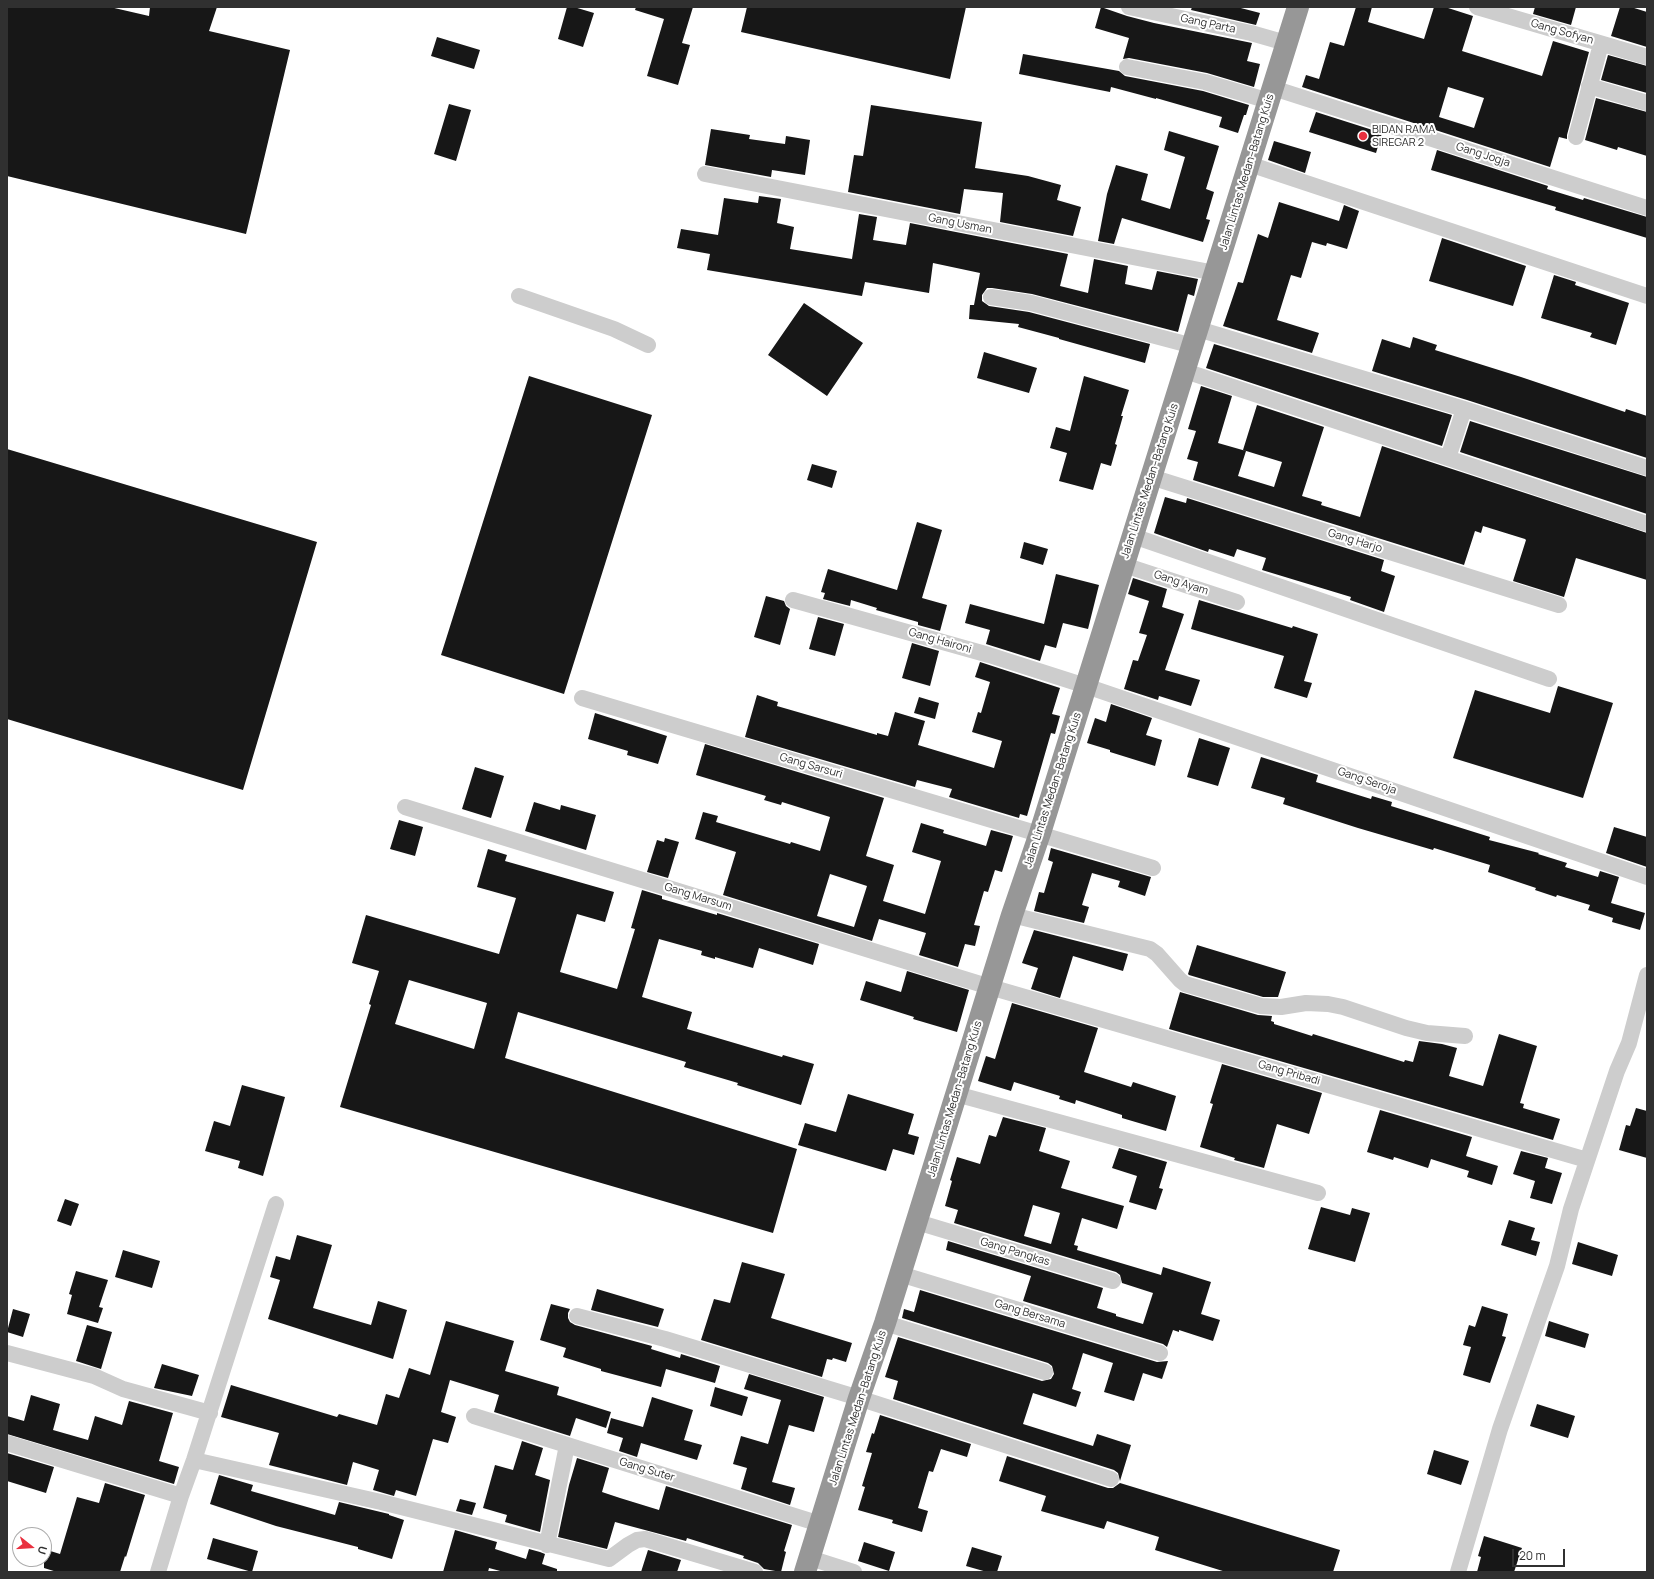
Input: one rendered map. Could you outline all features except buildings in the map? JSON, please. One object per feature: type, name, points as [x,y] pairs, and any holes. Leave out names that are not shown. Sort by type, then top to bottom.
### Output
[{"type":"highway","name":"Jalan Lintas Medan–Batang Kuis","points":[[808,1565],[859,1398],[885,1323],[917,1222],[1012,915],[1040,834],[1298,7]]},
{"type":"street","name":"Gang Parta","points":[[1129,7],[1251,33],[1286,44]]},
{"type":"street","name":"Gang Sofyan","points":[[1477,7],[1647,57]]},
{"type":"street","points":[[1576,137],[1601,44]]},
{"type":"street","name":"Gang Jogja","points":[[1127,67],[1271,94],[1647,208]]},
{"type":"street","points":[[1590,86],[1647,103]]},
{"type":"street","points":[[1249,164],[1647,296]]},
{"type":"street","name":"Gang Usman","points":[[706,174],[1215,273]]},
{"type":"street","points":[[519,296],[614,330],[648,345]]},
{"type":"street","points":[[991,297],[1031,303],[1195,337],[1464,409],[1647,468]]},
{"type":"street","points":[[1185,371],[1647,524]]},
{"type":"street","points":[[1448,458],[1464,409]]},
{"type":"street","name":"Gang Harjo","points":[[1152,477],[1559,605]]},
{"type":"street","points":[[1133,536],[1549,679]]},
{"type":"street","name":"Gang Ayam","points":[[1124,564],[1237,602]]},
{"type":"street","name":"Gang Haironi","points":[[793,600],[989,655],[1086,686]]},
{"type":"street","name":"Gang Seroja","points":[[1086,686],[1647,877]]},
{"type":"street","name":"Gang Sarsuri","points":[[582,698],[1153,868]]},
{"type":"street","name":"Gang Marsum","points":[[405,807],[990,987]]},
{"type":"street","points":[[1012,915],[1150,949],[1157,954],[1185,984],[1261,1006],[1281,1008],[1306,1003],[1328,1004],[1343,1007],[1406,1028],[1427,1033],[1465,1036]]},
{"type":"street","points":[[1458,1572],[1500,1429],[1557,1266],[1571,1209],[1617,1071],[1629,1043],[1647,975]]},
{"type":"street","name":"Gang Pribadi","points":[[990,987],[1587,1160]]},
{"type":"street","points":[[956,1094],[1318,1193]]},
{"type":"street","points":[[158,1572],[181,1496],[210,1413],[276,1204]]},
{"type":"street","name":"Gang Pangkas","points":[[917,1222],[1113,1281]]},
{"type":"street","name":"Gang Bersama","points":[[900,1274],[1160,1353]]},
{"type":"street","points":[[577,1316],[665,1339],[859,1398],[1111,1479]]},
{"type":"street","points":[[885,1323],[1045,1372]]},
{"type":"street","points":[[7,1352],[94,1376],[123,1389],[210,1413]]},
{"type":"street","name":"Gang Suter","points":[[474,1416],[820,1524]]},
{"type":"street","points":[[7,1443],[181,1496]]},
{"type":"street","points":[[547,1545],[567,1445]]},
{"type":"street","points":[[194,1460],[381,1502],[547,1545],[609,1559],[628,1545],[637,1540],[645,1539],[755,1572]]},
{"type":"street","points":[[808,1565],[854,1572]]},
{"type":"place","name":"BIDAN RAMA SIREGAR 2","points":[[1363,136]]}]
